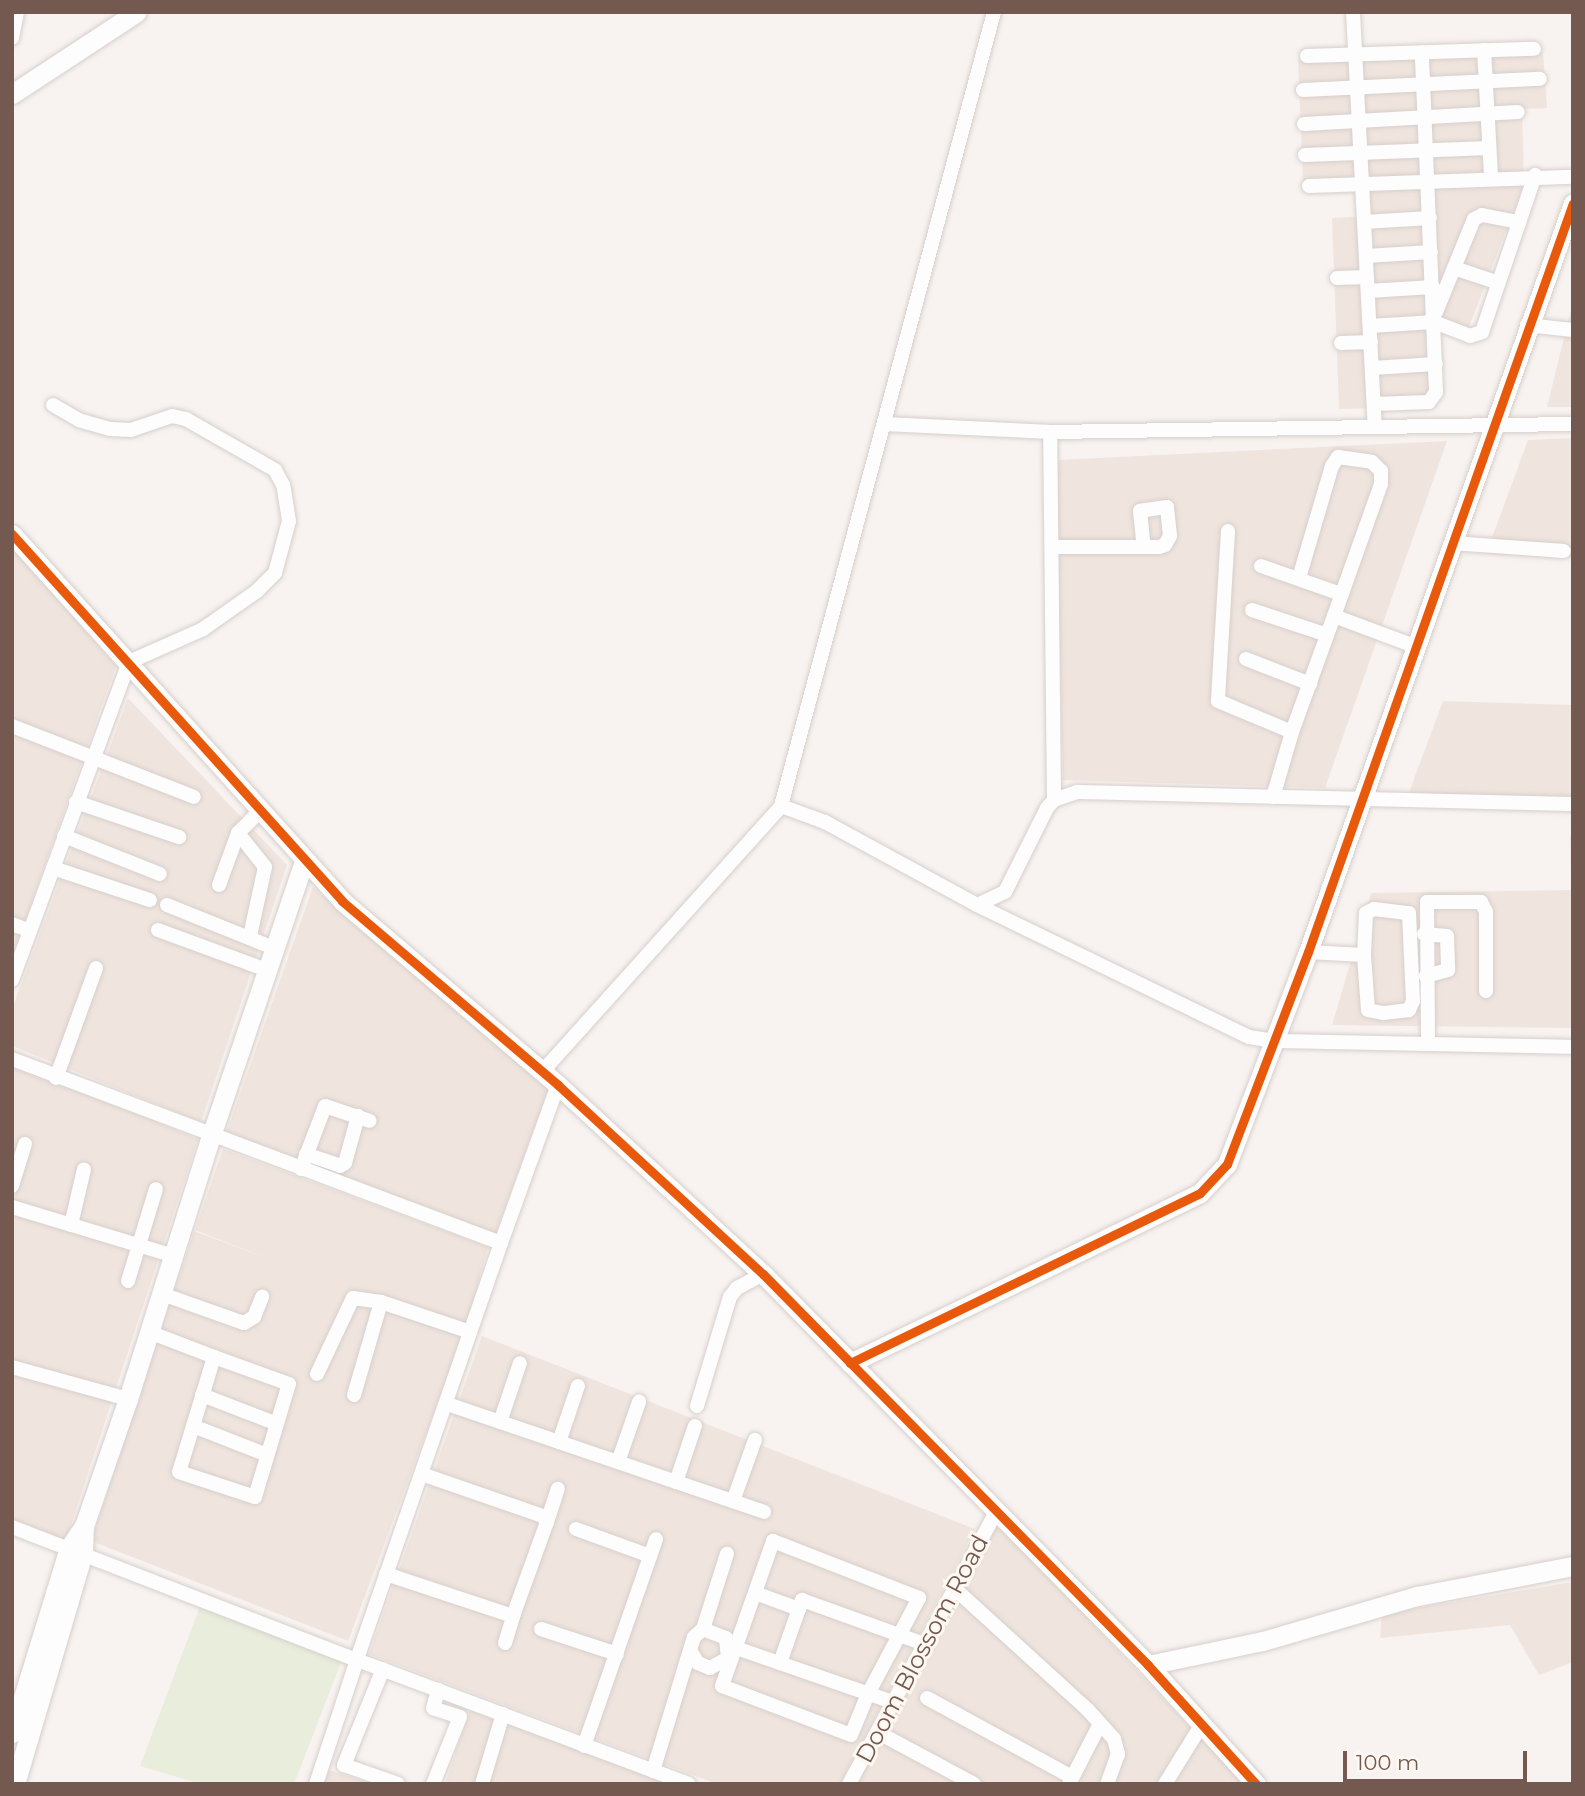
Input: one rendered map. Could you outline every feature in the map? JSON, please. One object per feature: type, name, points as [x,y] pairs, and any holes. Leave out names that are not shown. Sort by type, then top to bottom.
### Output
[{"type":"street","points":[[12,38],[17,12]]},
{"type":"street","points":[[12,94],[137,12]]},
{"type":"street","points":[[541,1073],[781,806],[886,424],[994,12]]},
{"type":"street","points":[[1353,12],[1376,425]]},
{"type":"street","points":[[1307,56],[1534,49]]},
{"type":"street","points":[[1483,50],[1491,177]]},
{"type":"street","points":[[1374,404],[1429,402],[1436,393],[1422,52]]},
{"type":"street","points":[[1303,90],[1540,79]]},
{"type":"street","points":[[1304,124],[1517,112]]},
{"type":"street","points":[[1305,155],[1489,148]]},
{"type":"street","points":[[1370,326],[1434,320],[1478,334],[1499,283],[1535,175]]},
{"type":"street","points":[[1309,186],[1535,175],[1573,177]]},
{"type":"street","points":[[850,1363],[1200,1193],[1227,1164],[1308,952],[1417,647],[1527,325],[1573,203]]},
{"type":"street","points":[[1434,320],[1474,219],[1482,215],[1519,222]]},
{"type":"street","points":[[1364,222],[1430,218]]},
{"type":"street","points":[[1366,256],[1432,252]]},
{"type":"street","points":[[1454,268],[1499,283]]},
{"type":"street","points":[[1337,278],[1368,284],[1433,287]]},
{"type":"street","points":[[1527,325],[1573,330]]},
{"type":"street","points":[[1341,343],[1371,342]]},
{"type":"street","points":[[1372,368],[1436,364]]},
{"type":"street","points":[[12,980],[16,958],[30,932],[129,662],[203,629],[268,581],[275,573],[289,521],[283,485],[266,462],[186,419],[172,416],[131,430],[110,429],[79,420],[53,405]]},
{"type":"street","points":[[886,424],[1049,432],[1573,424]]},
{"type":"street","points":[[977,905],[1011,886],[1054,800],[1049,432]]},
{"type":"street","points":[[1273,797],[1292,732],[1381,484],[1381,471],[1372,462],[1339,457],[1332,466],[1299,578]]},
{"type":"street","points":[[1502,530],[1502,546]]},
{"type":"street","points":[[1228,531],[1218,701],[1292,732]]},
{"type":"street","points":[[12,534],[214,755],[258,813],[304,862],[352,910],[558,1085],[763,1274],[995,1514],[1148,1665],[1256,1784]]},
{"type":"street","points":[[1452,543],[1564,551]]},
{"type":"street","points":[[1052,547],[1144,547]]},
{"type":"street","points":[[1261,566],[1341,594]]},
{"type":"street","points":[[1252,610],[1327,635]]},
{"type":"street","points":[[1334,616],[1417,647]]},
{"type":"street","points":[[1246,659],[1310,684]]},
{"type":"street","points":[[12,726],[194,797]]},
{"type":"street","points":[[1054,800],[1077,792],[1362,801],[1573,804]]},
{"type":"street","points":[[76,803],[178,837]]},
{"type":"street","points":[[781,806],[825,822],[977,905],[1221,1027],[1273,1041],[1573,1047]]},
{"type":"street","points":[[219,885],[238,833],[258,813]]},
{"type":"street","points":[[238,833],[265,867],[250,936]]},
{"type":"street","points":[[64,836],[159,873]]},
{"type":"street","points":[[15,1784],[83,1527],[128,1399],[211,1136],[304,862]]},
{"type":"street","points":[[53,868],[150,900]]},
{"type":"street","points":[[1428,1044],[1424,934],[1427,902],[1481,902],[1486,912],[1486,991]]},
{"type":"street","points":[[167,905],[250,936],[274,948]]},
{"type":"street","points":[[1387,909],[1409,913],[1413,1001],[1409,1010],[1383,1013],[1368,1010],[1364,955],[1366,913],[1387,909]]},
{"type":"street","points":[[12,924],[30,932]]},
{"type":"street","points":[[158,930],[267,970]]},
{"type":"street","points":[[1424,934],[1447,936],[1446,974],[1426,976]]},
{"type":"street","points":[[1308,952],[1364,955]]},
{"type":"street","points":[[55,1078],[96,968]]},
{"type":"street","points":[[12,1059],[55,1078],[500,1243]]},
{"type":"street","points":[[316,1784],[500,1243],[558,1085]]},
{"type":"street","points":[[301,1169],[306,1154],[325,1106],[364,1118],[345,1163],[340,1166],[306,1154]]},
{"type":"street","points":[[12,1186],[24,1144]]},
{"type":"street","points":[[71,1224],[85,1169]]},
{"type":"street","points":[[128,1281],[156,1189]]},
{"type":"street","points":[[12,1207],[174,1256]]},
{"type":"street","points":[[697,1406],[730,1297],[737,1288],[763,1274]]},
{"type":"street","points":[[162,1294],[244,1323],[254,1317],[262,1297]]},
{"type":"street","points":[[317,1374],[353,1298],[381,1302],[470,1332]]},
{"type":"street","points":[[354,1395],[381,1302]]},
{"type":"street","points":[[149,1332],[289,1384],[255,1497],[178,1472],[214,1357]]},
{"type":"street","points":[[500,1422],[520,1363]]},
{"type":"street","points":[[12,1367],[128,1399]]},
{"type":"street","points":[[559,1442],[578,1385]]},
{"type":"street","points":[[202,1395],[277,1424]]},
{"type":"street","points":[[618,1462],[639,1402]]},
{"type":"street","points":[[447,1404],[764,1512]]},
{"type":"street","points":[[193,1426],[267,1455]]},
{"type":"street","points":[[676,1482],[695,1426]]},
{"type":"street","points":[[733,1501],[755,1440]]},
{"type":"street","points":[[422,1474],[543,1516],[547,1522]]},
{"type":"street","points":[[505,1643],[558,1489]]},
{"type":"street","name":"Doom Blossom Road","points":[[855,1782],[877,1732],[995,1514]]},
{"type":"street","points":[[12,1527],[689,1784]]},
{"type":"street","points":[[576,1529],[650,1556]]},
{"type":"street","points":[[584,1746],[656,1539]]},
{"type":"street","points":[[773,1541],[919,1598],[868,1694],[851,1735],[722,1686],[755,1593],[773,1541]]},
{"type":"street","points":[[14,1720],[76,1550]]},
{"type":"street","points":[[653,1771],[694,1637],[703,1629],[727,1554]]},
{"type":"street","points":[[1148,1665],[1263,1642],[1417,1596],[1573,1566]]},
{"type":"street","points":[[386,1574],[513,1615]]},
{"type":"street","points":[[954,1588],[1114,1740],[1118,1754],[1107,1784]]},
{"type":"street","points":[[755,1593],[799,1609]]},
{"type":"street","points":[[780,1662],[802,1600],[924,1644]]},
{"type":"street","points":[[541,1629],[617,1654]]},
{"type":"street","points":[[691,1652],[698,1662],[710,1668],[728,1658],[726,1638],[703,1629]]},
{"type":"street","points":[[736,1648],[893,1702]]},
{"type":"street","points":[[383,1669],[344,1765],[398,1784]]},
{"type":"street","points":[[433,1784],[460,1717],[433,1708],[438,1690]]},
{"type":"street","points":[[927,1698],[1070,1781],[1100,1724]]},
{"type":"street","points":[[482,1784],[503,1714]]},
{"type":"street","points":[[1165,1784],[1202,1724]]},
{"type":"street","points":[[877,1732],[974,1784]]},
{"type":"shaded area","points":[[1543,52],[1547,108],[1522,109],[1524,184],[1467,332],[1431,321],[1436,407],[1339,409],[1332,218],[1370,216],[1366,180],[1303,183],[1298,60]]},
{"type":"shaded area","points":[[1573,301],[1573,407],[1547,407]]},
{"type":"shaded area","points":[[1573,438],[1573,558],[1486,554],[1528,440]]},
{"type":"shaded area","points":[[1447,441],[1325,788],[1063,780],[1056,460]]},
{"type":"shaded area","points":[[12,547],[116,666],[12,957]]},
{"type":"shaded area","points":[[128,698],[287,865],[201,1122],[12,1046],[12,1009]]},
{"type":"shaded area","points":[[1443,701],[1573,705],[1573,797],[1408,795]]},
{"type":"shaded area","points":[[1570,837],[1573,837],[1573,1028],[1332,1025],[1371,893],[1571,890]]},
{"type":"shaded area","points":[[313,887],[549,1088],[495,1235],[226,1134]]},
{"type":"shaded area","points":[[12,1064],[198,1139],[66,1540],[12,1521]]},
{"type":"shaded area","points":[[223,1149],[488,1247],[467,1324],[348,1641],[91,1541],[194,1231],[274,1261],[195,1230]]},
{"type":"shaded area","points":[[482,1336],[975,1529],[840,1784],[717,1784],[369,1654]]},
{"type":"shaded area","points":[[997,1523],[1244,1784],[856,1784]]},
{"type":"shaded area","points":[[1573,1582],[1573,1662],[1539,1675],[1510,1625],[1380,1638],[1382,1614]]},
{"type":"shaded area","points":[[471,1707],[675,1784],[445,1784]]},
{"type":"shaded area","points":[[329,1770],[372,1784],[324,1784]]},
{"type":"green space","points":[[200,1606],[342,1660],[294,1784],[201,1784],[140,1766]]},
{"type":"cycle path","points":[[850,1363],[1200,1193],[1227,1164],[1308,952],[1573,203]]},
{"type":"cycle path","points":[[12,534],[342,901],[558,1085],[763,1274],[1148,1665],[1256,1784]]}]
